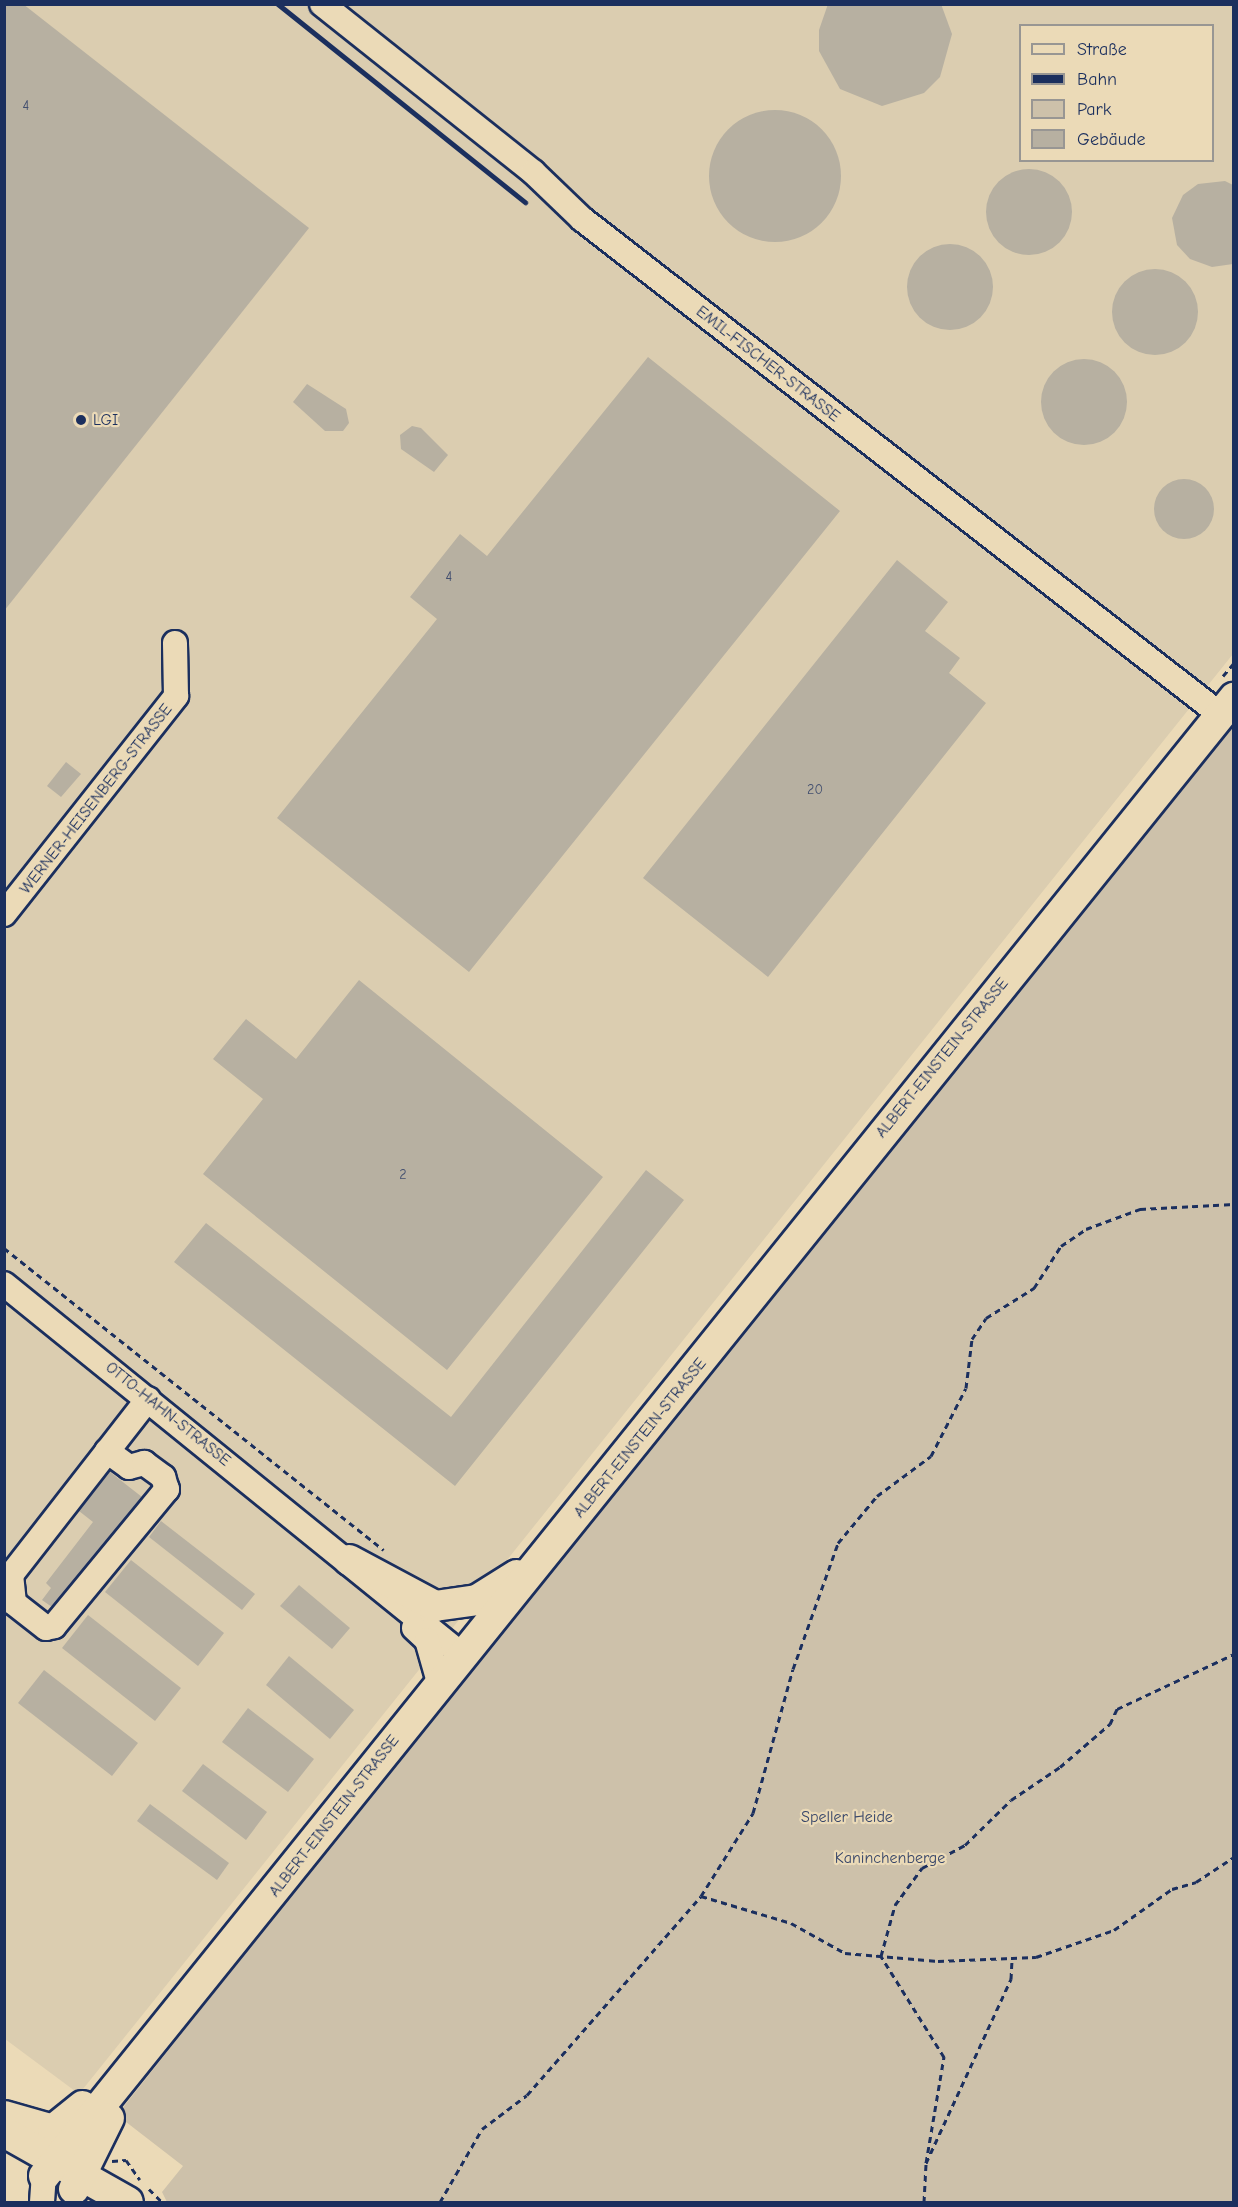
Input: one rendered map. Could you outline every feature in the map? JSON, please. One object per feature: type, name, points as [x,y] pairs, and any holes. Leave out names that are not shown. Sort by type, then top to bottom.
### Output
[{"type":"main road","name":"ALBERT-EINSTEIN-STRASSE","points":[[61,2184],[184,2009],[461,1654],[540,1561],[1227,706]]},
{"type":"main road","points":[[340,1552],[435,1606],[477,1600],[540,1561]]},
{"type":"main road","points":[[4,2116],[25,2126],[52,2130],[61,2126],[282,1882]]},
{"type":"main road","points":[[61,2184],[104,2126],[184,2009]]},
{"type":"main road","points":[[104,2126],[105,2161],[122,2201]]},
{"type":"main road","points":[[4,2132],[61,2184],[122,2201]]},
{"type":"street","name":"EMIL-FISCHER-STRASSE","points":[[322,4],[533,172],[582,219],[1227,706]]},
{"type":"street","name":"WERNER-HEISENBERG-STRASSE","points":[[4,914],[176,696],[175,644]]},
{"type":"street","name":"OTTO-HAHN-STRASSE","points":[[4,1284],[340,1552],[461,1654]]},
{"type":"street","points":[[107,1451],[129,1467],[144,1463],[163,1477],[167,1489],[54,1626],[46,1628],[14,1604],[11,1575],[107,1451],[148,1399]]},
{"type":"street","name":"OTTO-HAHN-STRASSE","points":[[340,1552],[344,1570],[427,1640],[439,1682]]},
{"type":"path","points":[[441,2202],[482,2129],[527,2095],[701,1896],[753,1813],[793,1669],[838,1543],[877,1496],[931,1456],[966,1388],[972,1339],[986,1318],[1034,1288],[1061,1246],[1086,1229],[1140,1209],[1233,1204]]},
{"type":"path","points":[[4,1248],[388,1555]]},
{"type":"path","points":[[924,2202],[927,2163],[944,2057],[881,1956],[886,1921],[922,1869],[965,1845],[1011,1800],[1090,1743],[1129,1701],[1233,1654]]},
{"type":"path","points":[[701,1896],[791,1923],[845,1953],[881,1956],[1012,1958],[1061,1950],[1114,1930],[1172,1889],[1196,1882],[1233,1857]]},
{"type":"path","points":[[927,2163],[1011,1979],[1012,1958]]},
{"type":"shaded area","points":[[5,5],[1233,5],[1233,654],[79,2094],[5,2039]]},
{"type":"green space","name":"Kaninchenberge","points":[[1233,710],[1233,2202],[167,2202],[162,2192],[183,2166],[117,2115]]},
{"type":"building","name":"LGI","points":[[4,4],[23,4],[309,228],[4,611]]},
{"type":"building","points":[[828,4],[941,4],[952,34],[940,77],[924,93],[882,106],[840,89],[819,51],[819,30]]},
{"type":"building","points":[[775,110],[800,115],[822,129],[836,151],[841,176],[836,201],[822,223],[800,237],[775,242],[750,237],[728,223],[714,201],[709,176],[714,151],[728,129],[750,115]]},
{"type":"building","points":[[1029,169],[1053,176],[1065,188],[1072,212],[1065,236],[1053,248],[1029,255],[1005,248],[993,236],[986,212],[993,188],[1005,176]]},
{"type":"building","points":[[1225,181],[1233,185],[1233,264],[1212,267],[1190,259],[1177,245],[1172,218],[1183,195],[1198,184]]},
{"type":"building","points":[[950,244],[974,251],[986,263],[993,287],[986,311],[974,323],[950,330],[926,323],[914,311],[907,287],[914,263],[926,251]]},
{"type":"building","points":[[1155,269],[1179,276],[1191,288],[1198,312],[1191,336],[1179,348],[1155,355],[1131,348],[1119,336],[1112,312],[1119,288],[1131,276]]},
{"type":"building","points":[[648,357],[840,511],[469,972],[277,818],[437,619],[410,597],[460,534],[487,556]]},
{"type":"building","points":[[1084,359],[1108,366],[1120,378],[1127,402],[1120,426],[1108,438],[1084,445],[1060,438],[1048,426],[1041,402],[1048,378],[1060,366]]},
{"type":"building","points":[[307,384],[346,409],[349,423],[343,431],[325,431],[293,402]]},
{"type":"building","points":[[412,426],[421,428],[448,455],[434,472],[401,449],[400,435]]},
{"type":"building","points":[[1184,479],[1201,484],[1209,492],[1214,509],[1209,526],[1201,534],[1184,539],[1167,534],[1159,526],[1154,509],[1159,492],[1167,484]]},
{"type":"building","points":[[897,560],[948,602],[925,631],[960,658],[949,673],[986,703],[768,977],[643,878]]},
{"type":"building","points":[[66,762],[81,774],[61,797],[47,786]]},
{"type":"building","points":[[359,980],[603,1177],[447,1370],[203,1174],[263,1099],[213,1059],[246,1019],[296,1059]]},
{"type":"building","points":[[646,1170],[684,1200],[455,1486],[174,1262],[206,1223],[451,1417]]},
{"type":"building","points":[[110,1472],[142,1497],[52,1607],[42,1600],[51,1588],[46,1583],[93,1522],[79,1511]]},
{"type":"building","points":[[161,1521],[255,1594],[242,1610],[149,1537]]},
{"type":"building","points":[[131,1560],[224,1633],[198,1666],[105,1592]]},
{"type":"building","points":[[299,1585],[350,1628],[332,1649],[280,1606]]},
{"type":"building","points":[[88,1615],[181,1688],[155,1721],[62,1648]]},
{"type":"building","points":[[289,1656],[354,1710],[330,1739],[266,1685]]},
{"type":"building","points":[[44,1670],[138,1743],[112,1776],[18,1703]]},
{"type":"building","points":[[248,1708],[314,1759],[288,1792],[222,1742]]},
{"type":"building","points":[[203,1764],[267,1812],[246,1840],[182,1791]]},
{"type":"building","points":[[150,1804],[229,1863],[217,1880],[137,1821]]},
{"type":"railway","points":[[278,4],[525,202]]},
{"type":"place","name":"LGI","points":[[81,420]]},
{"type":"park label","name":"Speller Heide","points":[[847,1817]]}]
